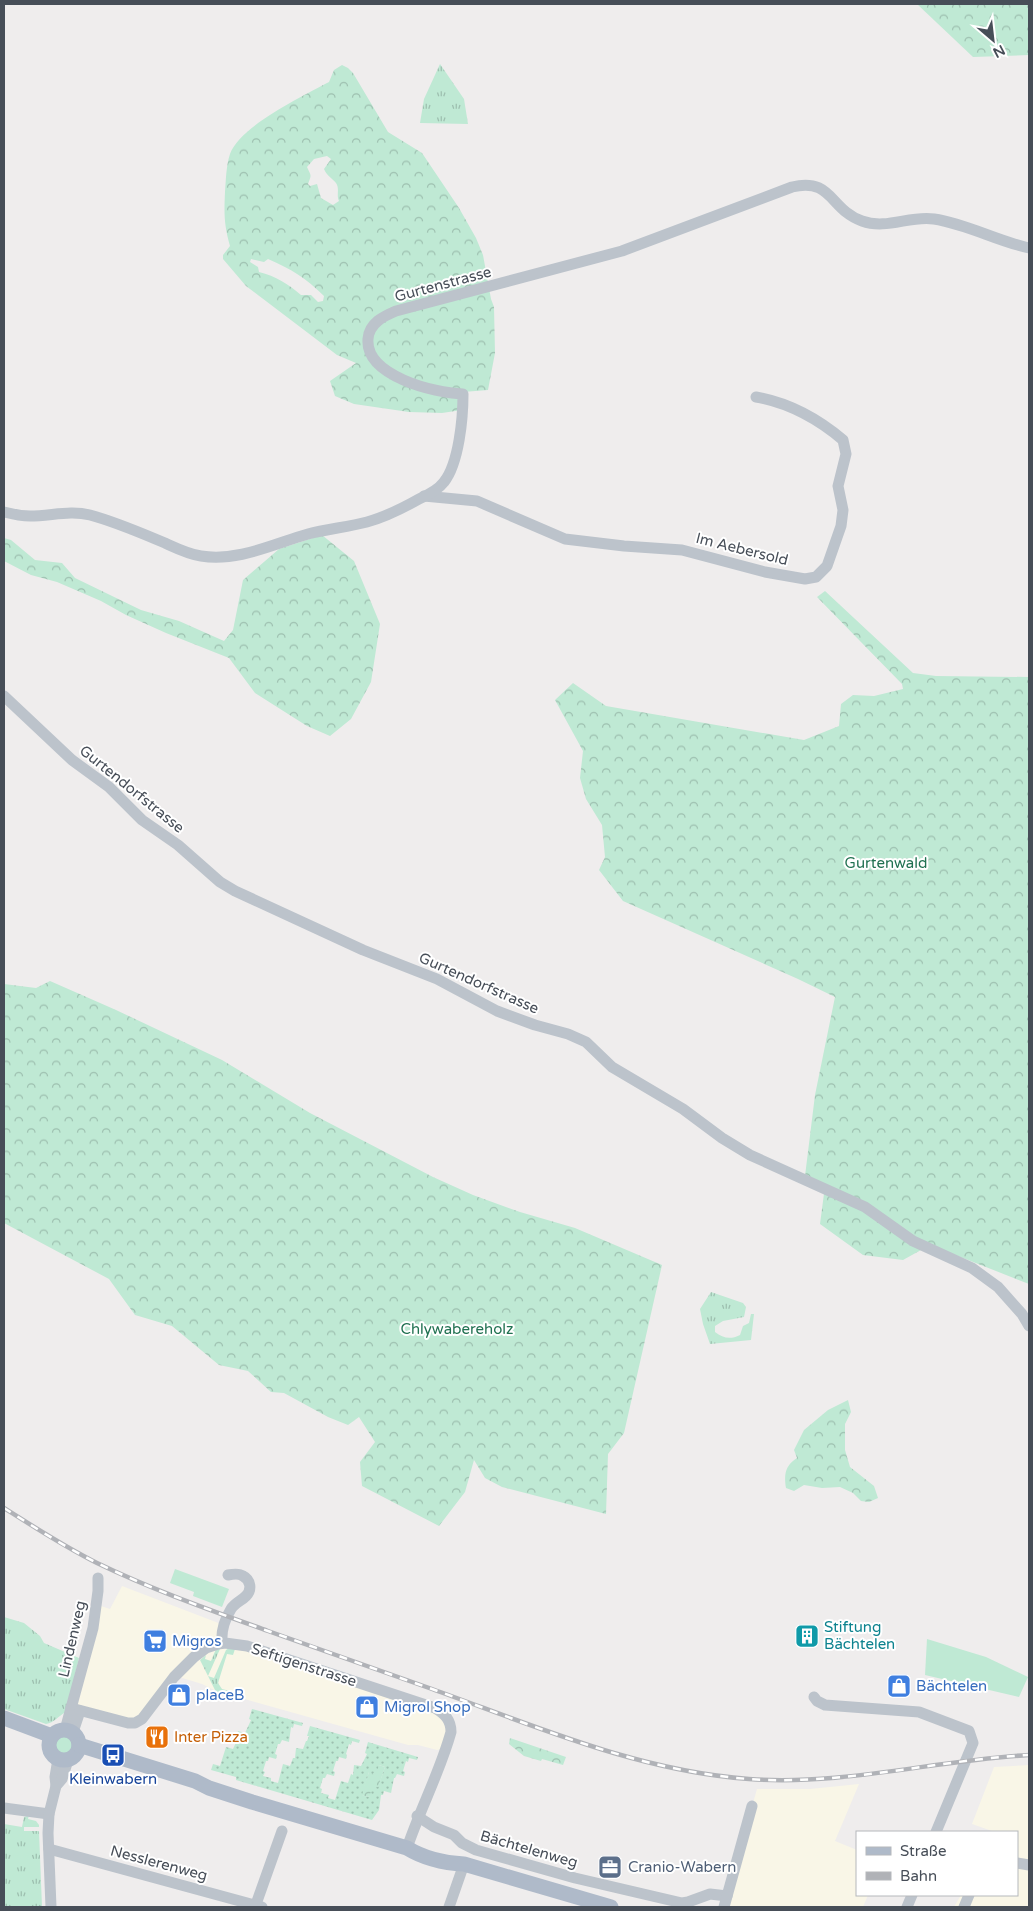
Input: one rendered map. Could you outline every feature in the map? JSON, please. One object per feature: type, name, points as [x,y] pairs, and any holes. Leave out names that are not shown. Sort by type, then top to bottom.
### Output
[{"type":"main road","points":[[4,1718],[65,1745]]},
{"type":"main road","points":[[4,1726],[195,1781],[209,1788],[407,1848],[421,1856],[442,1862],[464,1864],[611,1907]]},
{"type":"street","name":"Gurtenstrasse","points":[[4,512],[25,515],[69,512],[90,515],[119,524],[192,554],[223,557],[256,551],[308,534],[367,522],[382,517],[439,488],[445,482],[453,464],[462,425],[463,394],[441,392],[403,380],[378,364],[369,348],[368,335],[375,323],[386,315],[622,251],[778,191],[801,184],[822,188],[846,212],[863,222],[886,225],[915,219],[937,220],[1029,248]]},
{"type":"street","name":"Im Aebersold","points":[[424,496],[477,501],[565,539],[682,550],[765,572],[805,579],[816,577],[827,566],[842,526],[843,510],[838,486],[846,454],[843,440],[818,421],[798,410],[776,401],[756,397]]},
{"type":"street","name":"Gurtendorfstrasse","points":[[4,696],[72,760],[109,787],[142,820],[178,845],[220,882],[235,891],[363,950],[437,980],[498,1011],[535,1025],[568,1034],[586,1042],[612,1067],[682,1109],[722,1138],[750,1155],[866,1207],[913,1241],[972,1268],[998,1287],[1022,1314],[1029,1326]]},
{"type":"street","points":[[76,1709],[128,1723],[137,1722],[144,1716],[174,1677],[194,1657],[212,1645],[222,1643],[221,1636],[229,1612],[236,1603],[247,1595],[250,1586],[242,1575],[228,1575]]},
{"type":"street","name":"Lindenweg","points":[[51,1907],[49,1814],[56,1786],[55,1777],[76,1709],[77,1680],[93,1628],[98,1578]]},
{"type":"street","name":"Seftigenstrasse","points":[[222,1643],[247,1646],[435,1708],[444,1714],[450,1725],[449,1737],[417,1816],[407,1848]]},
{"type":"street","points":[[814,1697],[825,1705],[919,1712],[969,1731],[973,1743],[936,1831]]},
{"type":"street","name":"Bächtelenweg","points":[[417,1816],[434,1827],[454,1835],[462,1843],[476,1850],[575,1878],[682,1903],[710,1894],[725,1902],[752,1806]]},
{"type":"street","points":[[4,1808],[49,1814]]},
{"type":"street","points":[[258,1907],[282,1831]]},
{"type":"street","name":"Nesslerenweg","points":[[49,1849],[258,1907]]},
{"type":"street","points":[[449,1907],[464,1864]]},
{"type":"shaded area","points":[[122,1586],[221,1624],[217,1637],[143,1713],[131,1719],[78,1706],[101,1606],[110,1609]]},
{"type":"shaded area","points":[[237,1647],[436,1711],[447,1728],[442,1749],[437,1750],[418,1745],[408,1745],[216,1691],[202,1684],[179,1677],[211,1650]]},
{"type":"shaded area","points":[[1029,1765],[1029,1907],[954,1907],[960,1896],[1018,1896],[1018,1831],[992,1831],[972,1824],[994,1767]]},
{"type":"shaded area","points":[[859,1784],[835,1841],[856,1850],[856,1896],[868,1896],[863,1907],[724,1907],[757,1789],[810,1789]]},
{"type":"green space","points":[[917,4],[1029,4],[1029,55],[973,57]]},
{"type":"green space","points":[[440,64],[464,99],[468,124],[420,123],[424,99]]},
{"type":"green space","points":[[342,65],[348,68],[353,73],[388,132],[422,153],[459,208],[483,255],[494,307],[495,353],[488,390],[463,392],[462,410],[442,413],[409,412],[354,404],[335,396],[330,381],[356,363],[337,355],[246,286],[223,259],[223,255],[230,246],[225,213],[227,168],[230,154],[236,143],[246,133],[274,113],[329,82],[334,70]],"holes":[[[327,156],[331,159],[324,169],[338,188],[339,201],[333,205],[321,198],[317,184],[310,186],[308,184],[310,175],[307,167],[314,159]],[[251,259],[264,262],[268,259],[291,270],[324,296],[323,301],[318,302],[311,295],[301,295],[282,281],[259,272],[258,267],[250,262]]]},
{"type":"green space","points":[[322,535],[354,561],[380,624],[371,682],[351,719],[330,736],[307,726],[255,693],[229,658],[166,633],[57,582],[31,575],[4,561],[4,538],[11,540],[35,560],[62,563],[75,578],[141,610],[179,621],[224,641],[233,630],[243,580],[279,549]]},
{"type":"green space","name":"Gurtenwald","points":[[825,591],[913,673],[936,676],[1029,677],[1029,1284],[930,1245],[903,1260],[863,1255],[820,1224],[825,1186],[805,1176],[815,1095],[835,997],[623,901],[599,870],[605,857],[602,825],[586,799],[580,778],[583,751],[555,700],[573,683],[606,706],[804,740],[839,726],[841,704],[853,695],[874,696],[903,689],[902,684],[817,597]]},
{"type":"green space","name":"Chlywabereholz","points":[[50,981],[222,1060],[310,1113],[433,1177],[473,1195],[520,1212],[575,1228],[662,1265],[624,1433],[608,1454],[606,1514],[502,1487],[485,1478],[474,1460],[465,1492],[439,1526],[362,1486],[360,1462],[375,1442],[359,1417],[348,1425],[328,1417],[284,1393],[271,1392],[248,1371],[219,1365],[172,1326],[135,1315],[109,1279],[4,1223],[4,984],[36,988]]},
{"type":"green space","points":[[711,1292],[743,1303],[746,1307],[744,1317],[723,1321],[715,1326],[715,1332],[727,1338],[740,1335],[743,1326],[749,1323],[751,1314],[754,1314],[751,1340],[710,1344],[700,1309]]},
{"type":"green space","points":[[848,1400],[851,1412],[845,1424],[845,1450],[850,1467],[874,1486],[878,1498],[869,1502],[861,1501],[853,1493],[840,1487],[822,1488],[804,1485],[794,1491],[786,1488],[786,1471],[797,1458],[794,1450],[804,1430],[828,1410]]},
{"type":"green space","points":[[175,1569],[229,1589],[222,1607],[193,1596],[194,1592],[170,1583]]},
{"type":"green space","points":[[4,1617],[24,1623],[40,1636],[44,1643],[79,1658],[66,1712],[51,1722],[46,1724],[4,1709]]},
{"type":"green space","points":[[927,1639],[986,1657],[1028,1677],[1019,1697],[925,1675]]},
{"type":"green space","points":[[229,1648],[235,1649],[233,1655],[227,1654],[218,1683],[222,1689],[230,1691],[228,1695],[216,1692],[208,1676],[214,1678],[226,1650]]},
{"type":"green space","points":[[216,1649],[220,1649],[208,1676],[200,1660],[206,1655],[205,1659],[211,1661]]},
{"type":"green space","points":[[252,1709],[303,1723],[302,1726],[294,1724],[293,1728],[291,1727],[289,1742],[282,1740],[278,1744],[275,1754],[277,1755],[276,1759],[269,1757],[268,1761],[266,1761],[263,1776],[271,1778],[271,1781],[278,1783],[283,1764],[290,1766],[293,1758],[295,1758],[296,1748],[303,1749],[309,1736],[307,1736],[310,1726],[360,1740],[359,1743],[352,1741],[351,1745],[349,1744],[346,1759],[339,1757],[338,1761],[336,1761],[333,1771],[335,1772],[334,1776],[327,1774],[323,1778],[320,1788],[322,1789],[321,1793],[329,1795],[328,1798],[335,1800],[341,1781],[348,1783],[351,1774],[353,1775],[354,1765],[361,1766],[367,1754],[365,1753],[368,1742],[418,1757],[417,1760],[409,1758],[408,1762],[406,1761],[403,1771],[405,1772],[404,1776],[397,1774],[394,1778],[391,1793],[384,1791],[383,1795],[381,1795],[379,1810],[372,1820],[236,1780],[236,1777],[211,1770],[213,1764],[220,1766],[226,1747],[233,1749],[239,1736],[237,1735],[238,1731],[245,1733],[251,1720],[249,1719]],"holes":[[[379,1765],[385,1767],[378,1787],[373,1786],[369,1797],[362,1795],[369,1772],[376,1774]]]},
{"type":"green space","points":[[64,1734],[72,1737],[75,1745],[72,1753],[64,1756],[56,1753],[53,1745],[56,1737]]},
{"type":"green space","points":[[510,1738],[566,1757],[563,1765],[524,1756],[509,1744]]},
{"type":"green space","points":[[379,1765],[385,1767],[378,1788],[369,1797],[361,1795],[369,1772]]},
{"type":"green space","points":[[29,1815],[28,1819],[36,1821],[39,1825],[39,1827],[24,1827],[24,1831],[39,1831],[42,1907],[4,1907],[4,1824],[22,1827],[24,1817]]},
{"type":"railway","points":[[4,1508],[61,1544],[97,1563],[182,1599],[548,1732],[627,1757],[667,1767],[749,1779],[819,1779],[1029,1755]]},
{"type":"place","name":"Stiftung Bächtelen","points":[[807,1636]]},
{"type":"place","name":"Migros","points":[[155,1641]]},
{"type":"place","name":"Bächtelen","points":[[899,1686]]},
{"type":"place","name":"placeB","points":[[179,1695]]},
{"type":"place","name":"Migrol Shop","points":[[367,1707]]},
{"type":"place","name":"Inter Pizza","points":[[157,1737]]},
{"type":"place","name":"Kleinwabern","points":[[113,1755]]},
{"type":"place","name":"Cranio-Wabern","points":[[610,1867]]}]
